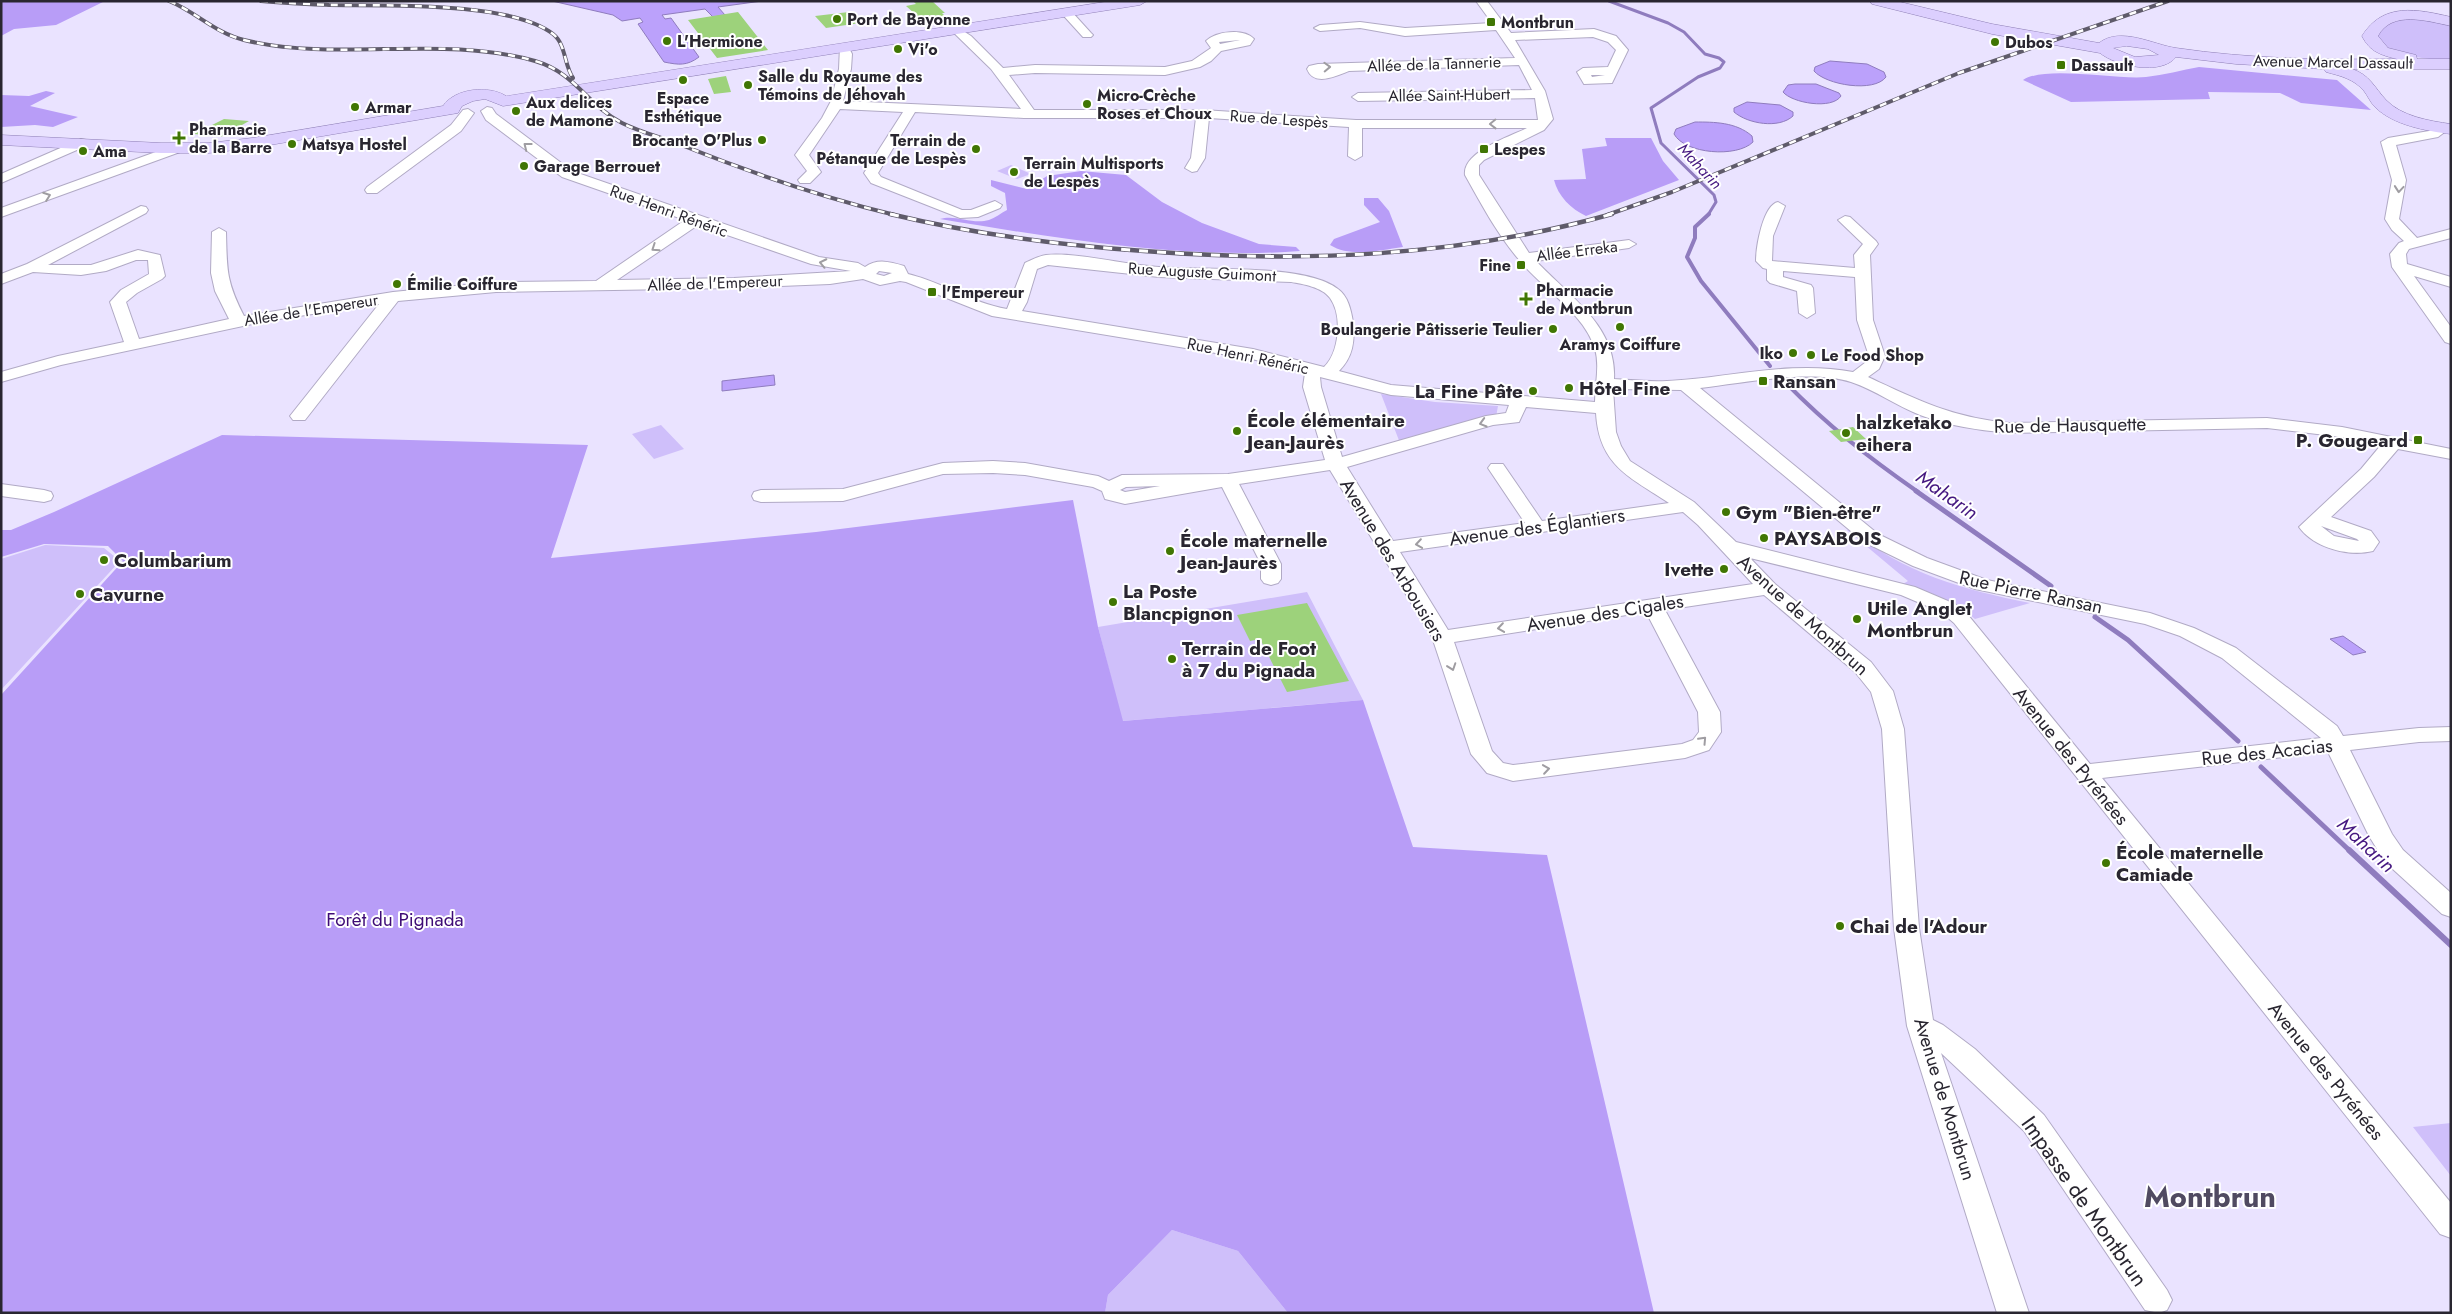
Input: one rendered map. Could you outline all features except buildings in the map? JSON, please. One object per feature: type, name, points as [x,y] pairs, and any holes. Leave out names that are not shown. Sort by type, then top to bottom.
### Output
[{"type":"main road","points":[[460,111],[451,106],[457,101],[476,96],[495,96],[503,101],[844,49],[1140,1]]},
{"type":"main road","points":[[1878,1],[1892,4]]},
{"type":"main road","points":[[2408,1],[2451,16]]},
{"type":"main road","points":[[2412,1],[2451,11]]},
{"type":"main road","name":"Avenue Marcel Dassault","points":[[1892,4],[1992,29],[2107,46],[2112,55],[2132,61],[2150,62],[2165,55],[2305,63],[2451,64]]},
{"type":"main road","points":[[2305,63],[2343,60],[2358,56],[2365,47],[2362,38],[2363,27],[2383,11],[2385,6]]},
{"type":"main road","points":[[2451,22],[2415,16],[2396,16],[2379,23],[2372,30],[2370,36],[2378,48],[2393,54],[2451,64]]},
{"type":"main road","points":[[2247,61],[2344,71],[2365,82],[2379,102],[2387,109],[2412,119],[2447,129]]},
{"type":"main road","points":[[2373,91],[2375,77],[2378,74],[2427,64]]},
{"type":"main road","points":[[1,140],[175,149],[252,143],[460,111],[488,111],[500,106],[503,101]]},
{"type":"street","points":[[1481,1],[1504,32],[1540,94],[1546,116],[1542,124]]},
{"type":"street","points":[[1067,13],[1087,35]]},
{"type":"street","points":[[1320,28],[1360,25],[1405,32],[1594,33],[1612,39],[1622,50],[1613,71]]},
{"type":"street","points":[[957,30],[999,72],[1028,109],[1024,114]]},
{"type":"street","points":[[999,72],[1035,69],[1166,71],[1196,64],[1207,58],[1216,48]]},
{"type":"street","points":[[805,180],[814,172],[802,155],[836,106],[845,71],[847,54],[844,49]]},
{"type":"street","name":"Allée de la Tannerie","points":[[1347,67],[1522,61]]},
{"type":"street","name":"Allée Saint-Hubert","points":[[1358,97],[1540,94]]},
{"type":"street","name":"Rue de Lespès","points":[[836,106],[1202,121],[1224,126],[1232,122],[1233,116],[1356,124],[1542,124]]},
{"type":"street","points":[[911,108],[871,173],[876,180],[960,214],[973,214],[994,205]]},
{"type":"street","points":[[372,190],[456,128],[460,111]]},
{"type":"street","name":"Rue Henri Rénéric","points":[[488,111],[491,117],[567,174],[816,261],[869,272],[870,278],[879,281],[898,276],[927,283],[979,308],[1253,354],[1391,390],[1604,408]]},
{"type":"street","points":[[1192,168],[1198,158],[1202,121]]},
{"type":"street","points":[[1355,156],[1356,124]]},
{"type":"street","name":"Avenue de Montbrun","points":[[1542,124],[1479,157],[1473,162],[1470,169],[1507,234],[1525,258],[1586,322],[1600,341],[1607,372],[1604,408],[1612,447],[1616,456],[1624,465],[1687,506],[1705,521],[1768,588],[1863,667],[1882,691],[1886,701],[1893,728],[1910,961],[1920,1026],[2013,1313]]},
{"type":"street","points":[[2413,242],[2397,227],[2392,219],[2401,187],[2399,173],[2388,142],[2433,134],[2447,129]]},
{"type":"street","points":[[1,179],[82,143]]},
{"type":"street","points":[[1,213],[175,149]]},
{"type":"street","points":[[1778,206],[1776,216],[1767,229],[1763,254],[1764,261],[1775,267],[1863,273]]},
{"type":"street","points":[[1,279],[32,268],[141,210]]},
{"type":"street","points":[[600,285],[695,220]]},
{"type":"street","points":[[1845,220],[1871,244],[1862,255],[1865,320],[1877,356],[1873,365],[1856,378]]},
{"type":"street","points":[[218,232],[219,273],[223,291],[239,322]]},
{"type":"street","points":[[2451,233],[2413,242],[2404,246],[2398,254],[2400,267],[2451,338]]},
{"type":"street","name":"Allée Erreka","points":[[1525,258],[1628,244]]},
{"type":"street","points":[[32,268],[70,272],[108,265],[142,254],[155,258],[157,276],[123,295],[118,302],[133,345]]},
{"type":"street","name":"Rue Auguste Guimont","points":[[1012,314],[1019,302],[1030,266],[1046,260],[1062,260],[1159,272],[1291,278],[1310,281],[1336,294],[1342,303],[1346,338],[1343,355],[1321,372]]},
{"type":"street","points":[[1775,267],[1775,280],[1805,288],[1807,313]]},
{"type":"street","points":[[2400,267],[2451,282]]},
{"type":"street","name":"Allée de l'Empereur","points":[[1,377],[58,361],[239,322],[320,307],[393,297],[489,287],[830,280],[869,272]]},
{"type":"street","points":[[299,416],[393,297]]},
{"type":"street","name":"Avenue des Arbousiers","points":[[1321,372],[1312,375],[1312,387],[1335,463],[1442,637],[1482,754],[1494,768],[1513,773],[1685,751],[1701,745],[1710,732],[1709,712],[1653,606]]},
{"type":"street","name":"Rue de Hausquette","points":[[1606,384],[1642,386],[1686,385],[1794,373],[1830,373],[1856,378],[1926,411],[1978,425],[2009,428],[2268,423],[2342,432],[2451,454]]},
{"type":"street","name":"Rue Pierre Ransan","points":[[1686,385],[1872,538],[1894,551],[1948,574],[1982,585],[2100,607],[2150,619],[2211,643],[2247,665],[2329,731],[2380,836],[2394,856],[2451,908]]},
{"type":"street","points":[[761,496],[843,495],[943,469],[994,467],[1025,469],[1098,482],[1110,488],[1112,495],[1125,498],[1335,463],[1492,420],[1513,418],[1519,402]]},
{"type":"street","points":[[2318,519],[2388,451],[2393,442]]},
{"type":"street","points":[[1497,468],[1537,527]]},
{"type":"street","points":[[1228,480],[1271,564],[1271,579]]},
{"type":"street","points":[[1,490],[44,496]]},
{"type":"street","name":"Avenue des Églantiers","points":[[1387,548],[1687,506]]},
{"type":"street","name":"Avenue des Pyrénées","points":[[1727,546],[1908,591],[1948,608],[1961,619],[2451,1225]]},
{"type":"street","name":"Avenue des Cigales","points":[[1442,637],[1768,588]]},
{"type":"street","name":"Rue des Acacias","points":[[2083,772],[2419,735],[2451,734]]},
{"type":"street","name":"Impasse de Montbrun","points":[[1920,1026],[1933,1032],[1965,1057],[2034,1123],[2156,1300]]},
{"type":"shaded area","points":[[552,1],[762,1],[718,7],[725,15],[713,17],[705,9],[662,15],[665,19],[671,18],[699,57],[691,62],[679,64],[664,62],[638,24],[643,22],[640,18],[622,21],[613,15]]},
{"type":"shaded area","points":[[2408,17],[2451,25],[2451,60],[2413,56],[2395,51],[2378,43],[2377,32],[2391,20]]},
{"type":"shaded area","points":[[1830,61],[1867,64],[1884,72],[1886,77],[1880,82],[1861,86],[1829,80],[1814,71],[1815,67]]},
{"type":"shaded area","points":[[1816,84],[1839,93],[1841,96],[1829,103],[1803,102],[1783,92],[1788,85]]},
{"type":"shaded area","points":[[1747,102],[1780,105],[1793,112],[1793,116],[1780,123],[1772,124],[1747,120],[1734,112],[1734,108]]},
{"type":"shaded area","points":[[1695,122],[1732,125],[1746,131],[1752,136],[1753,142],[1745,147],[1724,152],[1700,150],[1680,141],[1674,134],[1676,129]]},
{"type":"shaded area","name":"Terrain Multisports de Lespès","points":[[1011,165],[1031,174],[1017,179],[997,171]]},
{"type":"shaded area","points":[[774,375],[775,385],[722,391],[722,381]]},
{"type":"shaded area","points":[[1381,394],[1435,402],[1498,406],[1496,417],[1400,443]]},
{"type":"shaded area","points":[[661,425],[684,449],[654,459],[632,434]]},
{"type":"shaded area","points":[[1850,529],[1891,557],[1935,578],[1982,592],[2030,603],[1975,619],[1967,612],[1941,597],[1903,584],[1908,581],[1847,530]]},
{"type":"shaded area","points":[[45,545],[104,548],[120,561],[1,690],[1,559]]},
{"type":"shaded area","points":[[1307,592],[1363,700],[1122,721],[1098,627]]},
{"type":"shaded area","points":[[2343,636],[2366,652],[2353,655],[2330,639]]},
{"type":"shaded area","points":[[2451,1123],[2451,1176],[2413,1127]]},
{"type":"shaded area","points":[[1172,1230],[1238,1251],[1288,1313],[1105,1313],[1108,1295]]},
{"type":"green space","points":[[1,1],[105,1],[56,25],[14,29],[1,36]]},
{"type":"green space","points":[[2199,67],[2337,80],[2371,110],[2301,103],[2280,93],[2208,92],[2210,99],[2071,102],[2023,80],[2034,76],[2064,73],[2146,77]]},
{"type":"green space","points":[[46,91],[55,93],[30,106],[78,117],[53,127],[35,125],[1,127],[1,95],[29,96]]},
{"type":"green space","points":[[1605,138],[1651,138],[1663,161],[1679,180],[1586,216],[1580,213],[1562,197],[1554,180],[1586,179],[1582,149],[1607,146]]},
{"type":"green space","points":[[1081,171],[1126,175],[1162,202],[1202,223],[1259,244],[1296,247],[1300,251],[1256,253],[1211,252],[1119,246],[940,219],[952,218],[983,221],[991,219],[1007,210],[1005,193],[991,186],[991,180],[1027,189],[1047,176]]},
{"type":"green space","points":[[1364,198],[1378,198],[1389,211],[1403,247],[1356,252],[1338,249],[1330,245],[1334,239],[1380,222],[1364,205]]},
{"type":"green space","name":"Forêt du Pignada","points":[[222,435],[588,445],[551,558],[816,532],[1073,500],[1098,627],[1123,721],[1363,700],[1413,847],[1547,855],[1654,1313],[1288,1313],[1238,1251],[1172,1230],[1108,1295],[1105,1313],[1,1313],[1,695],[123,561],[108,546],[44,544],[1,557],[1,530],[11,530],[54,512]]},
{"type":"waterway","name":"Maharin","points":[[1609,1],[1668,23],[1684,32],[1705,54],[1719,58],[1724,62],[1720,68],[1698,77],[1651,108],[1661,143],[1714,195],[1716,202],[1708,215]]},
{"type":"waterway","name":"Maharin","points":[[1708,215],[1695,227],[1695,238],[1687,257],[1701,281],[1770,366]]},
{"type":"waterway","name":"Maharin","points":[[1785,382],[1849,440],[1918,492]]},
{"type":"waterway","name":"Maharin","points":[[1916,491],[2051,586]]},
{"type":"waterway","name":"Maharin","points":[[2095,617],[2128,640],[2238,741]]},
{"type":"waterway","name":"Maharin","points":[[2261,767],[2350,851]]},
{"type":"waterway","name":"Maharin","points":[[2349,850],[2451,945]]},
{"type":"railway","points":[[169,1],[234,37],[280,46],[353,50],[463,50],[499,53],[535,61],[561,73],[610,116],[630,127],[788,184],[841,201],[895,215]]},
{"type":"railway","points":[[261,1],[446,8],[508,16],[534,23],[553,34],[563,49],[573,78]]},
{"type":"railway","points":[[1607,215],[1672,192],[1959,73],[2168,1]]},
{"type":"railway","points":[[890,214],[984,233],[1080,246],[1203,255],[1262,256],[1321,256],[1438,248],[1497,240],[1612,214]]},
{"type":"place","name":"Port de Bayonne","points":[[837,19]]},
{"type":"place","name":"Montbrun","points":[[1491,22]]},
{"type":"place","name":"L'Hermione","points":[[667,41]]},
{"type":"place","name":"Dubos","points":[[1995,42]]},
{"type":"place","name":"Vi'o","points":[[898,49]]},
{"type":"place","name":"Dassault","points":[[2061,65]]},
{"type":"place","name":"Espace Esthétique","points":[[683,80]]},
{"type":"place","name":"Salle du Royaume des Témoins de Jéhovah","points":[[748,85]]},
{"type":"place","name":"Micro-Crèche Roses et Choux","points":[[1087,104]]},
{"type":"place","name":"Armar","points":[[355,107]]},
{"type":"place","name":"Aux delices de Mamone","points":[[516,111]]},
{"type":"place","name":"Pharmacie de la Barre","points":[[179,138]]},
{"type":"place","name":"Brocante O'Plus","points":[[762,140]]},
{"type":"place","name":"Matsya Hostel","points":[[292,144]]},
{"type":"place","name":"Terrain de Pétanque de Lespès","points":[[976,149]]},
{"type":"place","name":"Lespes","points":[[1484,149]]},
{"type":"place","name":"Ama","points":[[83,151]]},
{"type":"place","name":"Garage Berrouet","points":[[524,166]]},
{"type":"place","name":"Terrain Multisports de Lespès","points":[[1014,172]]},
{"type":"place","name":"Fine","points":[[1521,265]]},
{"type":"place","name":"Émilie Coiffure","points":[[397,284]]},
{"type":"place","name":"l'Empereur","points":[[932,292]]},
{"type":"place","name":"Pharmacie de Montbrun","points":[[1526,299]]},
{"type":"place","name":"Aramys Coiffure","points":[[1620,327]]},
{"type":"place","name":"Boulangerie Pâtisserie Teulier","points":[[1553,329]]},
{"type":"place","name":"Iko","points":[[1793,353]]},
{"type":"place","name":"Le Food Shop","points":[[1811,355]]},
{"type":"place","name":"Ransan","points":[[1763,381]]},
{"type":"place","name":"Hôtel Fine","points":[[1569,388]]},
{"type":"place","name":"La Fine Pâte","points":[[1533,391]]},
{"type":"place","name":"École élémentaire Jean-Jaurès","points":[[1237,431]]},
{"type":"place","name":"halzketako eihera","points":[[1846,433]]},
{"type":"place","name":"P. Gougeard","points":[[2418,440]]},
{"type":"place","name":"Gym \"Bien-être\"","points":[[1726,512]]},
{"type":"place","name":"PAYSABOIS","points":[[1764,538]]},
{"type":"place","name":"École maternelle Jean-Jaurès","points":[[1170,551]]},
{"type":"place","name":"Columbarium","points":[[104,560]]},
{"type":"place","name":"Ivette","points":[[1724,569]]},
{"type":"place","name":"Cavurne","points":[[80,594]]},
{"type":"place","name":"La Poste Blancpignon","points":[[1113,602]]},
{"type":"place","name":"Utile Anglet Montbrun","points":[[1857,619]]},
{"type":"place","name":"Terrain de Foot à 7 du Pignada","points":[[1172,659]]},
{"type":"place","name":"École maternelle Camiade","points":[[2106,863]]},
{"type":"place","name":"Chai de l'Adour","points":[[1840,926]]},
{"type":"district","name":"Montbrun","points":[[2210,1197]]}]
